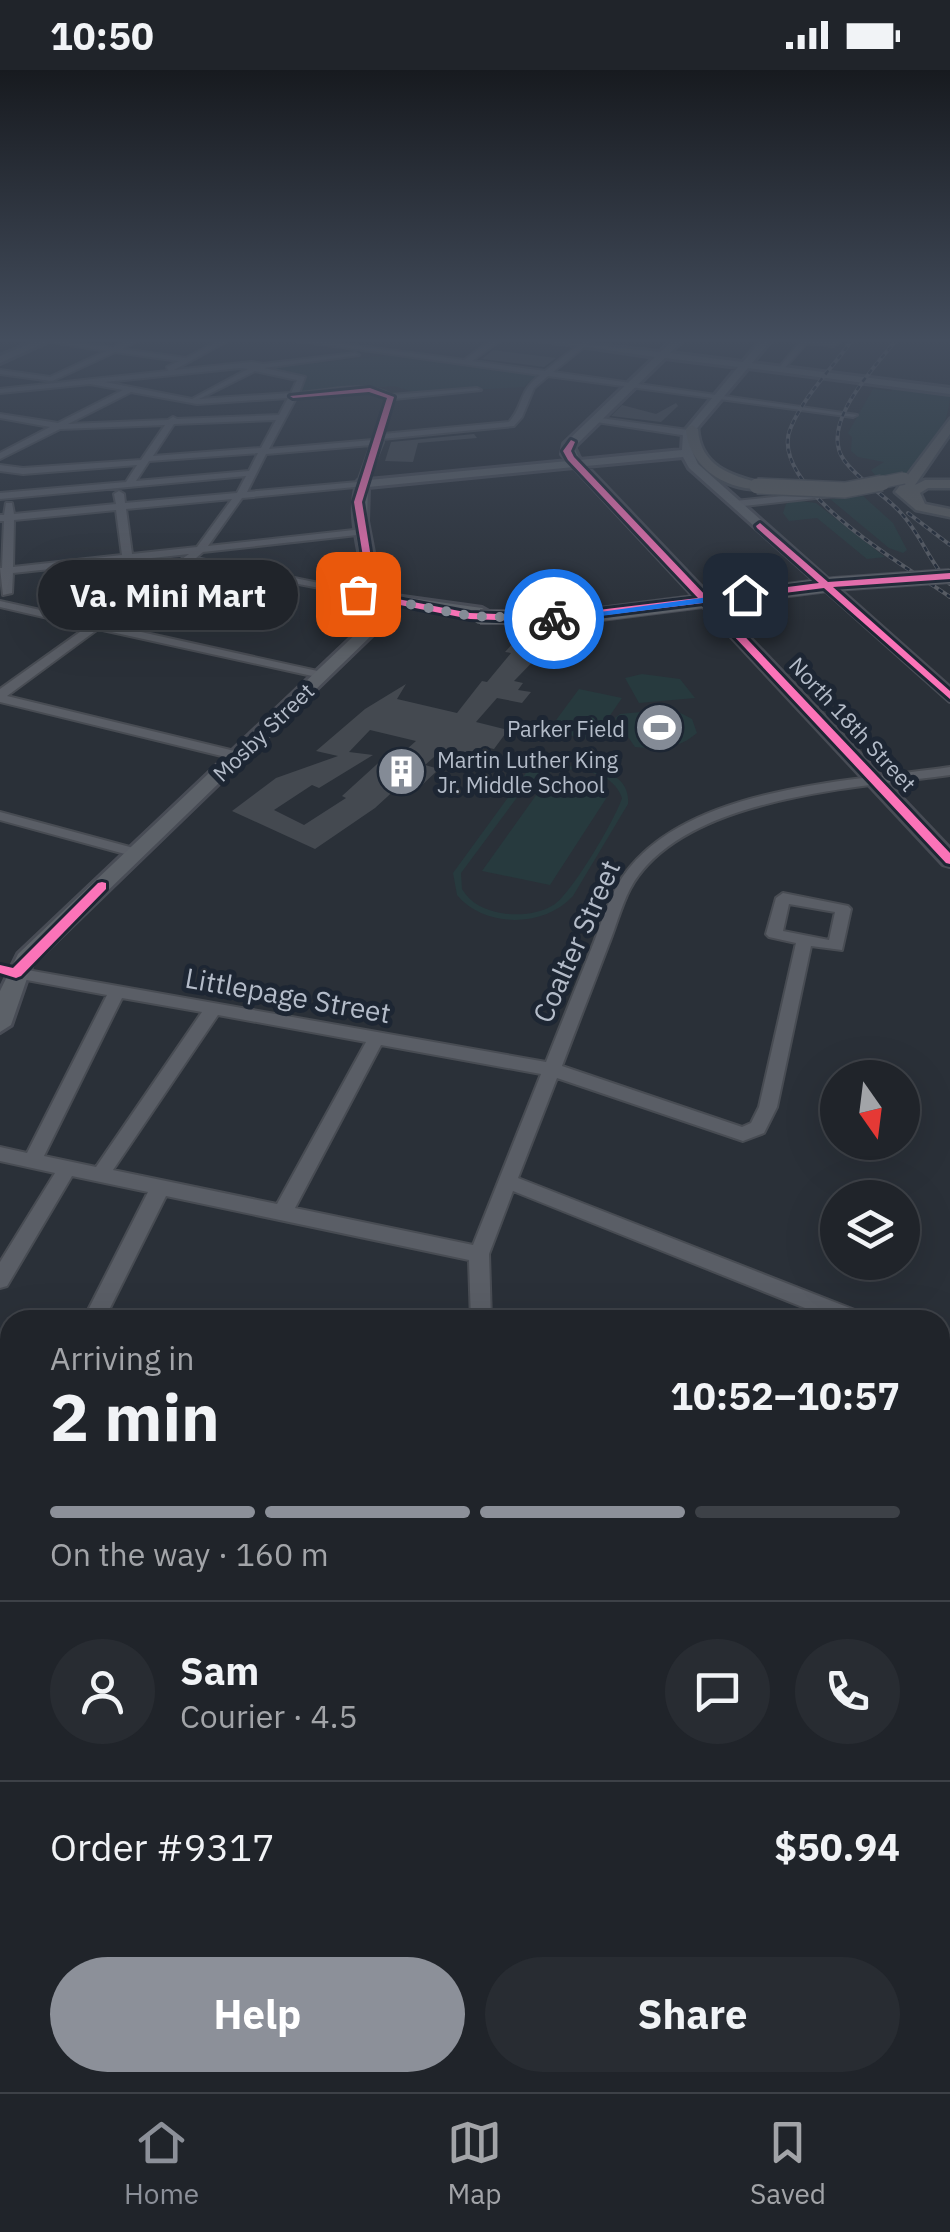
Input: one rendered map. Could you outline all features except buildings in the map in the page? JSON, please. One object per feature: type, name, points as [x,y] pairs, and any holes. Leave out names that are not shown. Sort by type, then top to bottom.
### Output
[{"type":"highway","points":[[690,433],[693,448],[710,466],[727,478],[758,486],[846,490],[904,478],[928,462]]},
{"type":"highway","points":[[944,433],[928,462],[904,488],[904,496],[921,507],[950,511]]},
{"type":"highway","points":[[950,484],[925,484],[912,492],[923,503],[950,511]]},
{"type":"main road","points":[[576,464],[568,454],[568,446],[580,433]]},
{"type":"main road","points":[[690,433],[687,453],[698,470],[950,696]]},
{"type":"main road","points":[[362,484],[687,453]]},
{"type":"main road","name":"North 18th Street","points":[[576,464],[950,860]]},
{"type":"main road","name":"Mosby Street","points":[[0,1025],[8,971],[26,959],[368,631],[373,618],[373,597],[358,502],[362,484]]},
{"type":"main road","points":[[373,597],[481,614],[578,617],[835,584],[950,574]]},
{"type":"street","points":[[0,456],[49,433]]},
{"type":"street","points":[[128,558],[120,506],[124,484],[164,433]]},
{"type":"street","points":[[0,697],[199,550],[240,495],[272,433]]},
{"type":"street","name":"Mosby Street","points":[[362,484],[380,433]]},
{"type":"street","points":[[0,468],[18,471],[434,433]]},
{"type":"street","points":[[2,598],[5,496],[18,471],[36,455]]},
{"type":"street","points":[[5,496],[252,473]]},
{"type":"street","points":[[4,518],[362,484]]},
{"type":"street","points":[[735,504],[866,492]]},
{"type":"street","points":[[3,571],[362,532]]},
{"type":"street","points":[[188,560],[373,597]]},
{"type":"street","points":[[2,598],[48,566]]},
{"type":"street","points":[[2,598],[96,626],[322,676]]},
{"type":"street","points":[[0,697],[238,756]]},
{"type":"street","name":"Coalter Street","points":[[481,1310],[479,1254],[507,1181],[624,886],[661,842],[710,815],[738,806],[950,771]]},
{"type":"street","points":[[0,816],[136,853]]},
{"type":"street","points":[[783,898],[843,909],[836,946],[805,940],[774,934],[783,898]]},
{"type":"street","points":[[550,1070],[728,1132],[754,1131],[768,1107],[805,940]]},
{"type":"street","name":"Littlepage Street","points":[[8,971],[550,1070]]},
{"type":"street","points":[[32,1161],[117,992]]},
{"type":"street","points":[[100,1175],[212,1009]]},
{"type":"street","points":[[282,1213],[376,1039]]},
{"type":"street","points":[[0,1154],[479,1254]]},
{"type":"street","points":[[0,1280],[67,1168]]},
{"type":"street","points":[[507,1181],[833,1310]]},
{"type":"street","points":[[98,1310],[160,1188]]},
{"type":"green space","points":[[848,433],[940,433],[929,454],[912,472],[879,480],[871,470],[884,462],[858,457],[851,451],[852,437]]},
{"type":"green space","points":[[863,496],[893,523],[907,550],[903,553],[889,548],[830,499]]},
{"type":"green space","points":[[794,500],[816,503],[885,557],[867,559],[817,518],[789,521],[783,513],[786,504]]},
{"type":"green space","points":[[642,674],[680,679],[695,698],[639,703],[625,678]]},
{"type":"green space","points":[[579,689],[622,698],[593,740],[548,731]]},
{"type":"green space","name":"Parker Field","points":[[673,709],[692,719],[697,733],[668,747],[635,747],[615,718],[620,714]]},
{"type":"green space","points":[[539,755],[546,757],[537,771],[563,766],[594,768],[619,780],[626,790],[628,804],[573,896],[546,914],[514,920],[482,914],[457,895],[453,873]],"holes":[[[564,769],[590,772],[606,779],[622,798],[572,885],[555,904],[529,913],[501,913],[474,902],[462,889],[461,873],[527,784],[539,775]]]},
{"type":"green space","points":[[547,780],[609,794],[550,885],[482,871]]},
{"type":"railway","points":[[790,433],[788,450],[799,474],[819,499],[875,546],[950,597]]},
{"type":"railway","points":[[838,433],[844,460],[908,522],[950,584]]},
{"type":"railway","points":[[908,513],[950,545]]},
{"type":"cycle path","points":[[373,597],[358,502],[380,433]]},
{"type":"cycle path","points":[[571,442],[567,451],[571,458],[950,860]]},
{"type":"cycle path","points":[[760,526],[950,696]]},
{"type":"cycle path","points":[[373,597],[470,616],[548,619],[835,584],[950,576]]},
{"type":"cycle path","points":[[0,969],[16,973],[102,886]]},
{"type":"way so far","points":[[358,594],[470,616],[554,619]]},
{"type":"place","name":"Va. Mini Mart","points":[[358,594]]},
{"type":"place","name":"Parker Field","points":[[660,728]]},
{"type":"place","name":"Martin Luther King Jr. Middle School","points":[[402,772]]},
{"type":"route","points":[[554,619],[745,595]]}]
